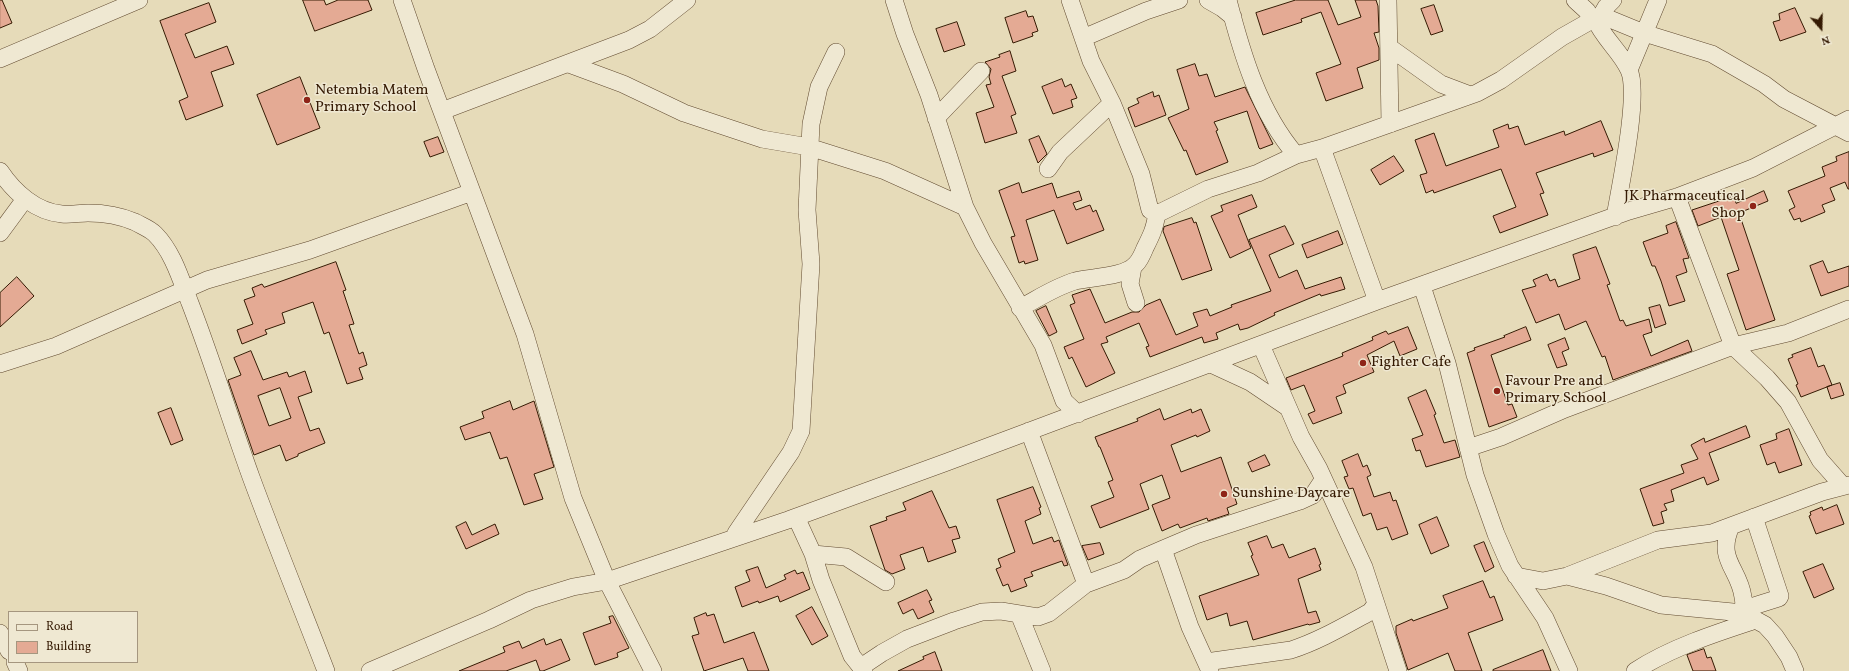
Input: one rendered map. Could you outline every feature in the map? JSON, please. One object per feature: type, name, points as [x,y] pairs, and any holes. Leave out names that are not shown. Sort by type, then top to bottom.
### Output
[{"type":"street","points":[[0,59],[139,0]]},
{"type":"street","points":[[402,0],[472,192],[526,334],[573,498],[607,581],[653,671]]},
{"type":"street","points":[[442,111],[630,40],[650,29],[686,0]]},
{"type":"street","points":[[894,0],[905,34],[922,75],[965,207],[1020,308],[1048,355],[1062,396],[1069,406],[1078,414]]},
{"type":"street","points":[[1070,0],[1091,61],[1112,103],[1141,174],[1150,210],[1157,214]]},
{"type":"street","points":[[1083,38],[1146,11],[1179,0]]},
{"type":"street","points":[[1208,0],[1222,8],[1233,17]]},
{"type":"street","points":[[1228,0],[1251,74],[1266,112],[1284,140],[1296,155]]},
{"type":"street","points":[[1388,0],[1390,124]]},
{"type":"street","points":[[1575,0],[1595,19],[1598,26],[1629,70],[1633,81],[1633,93],[1615,217]]},
{"type":"street","points":[[1157,214],[1208,189],[1258,173],[1296,155],[1322,148],[1470,95],[1501,80],[1562,37],[1595,19],[1613,0]]},
{"type":"street","points":[[1629,70],[1658,0]]},
{"type":"street","points":[[1595,19],[1608,18],[1644,33],[1712,54],[1764,84],[1784,99],[1845,126]]},
{"type":"street","points":[[1389,47],[1441,84],[1470,95]]},
{"type":"street","points":[[736,533],[791,452],[802,431],[811,264],[807,210],[811,124],[819,86],[836,52]]},
{"type":"street","points":[[569,64],[623,84],[684,113],[762,139],[809,147],[885,171],[965,207]]},
{"type":"street","points":[[936,118],[981,71]]},
{"type":"street","points":[[1048,169],[1060,152],[1112,103]]},
{"type":"street","points":[[370,671],[489,620],[531,600],[573,587],[607,581],[796,517],[1078,414],[1377,301],[1615,217],[1677,197],[1753,168],[1845,126]]},
{"type":"street","points":[[1322,148],[1377,301]]},
{"type":"street","points":[[0,171],[9,184],[25,199],[52,212],[62,214],[106,214],[129,220],[148,228],[163,244],[178,271],[185,289],[251,477],[326,671]]},
{"type":"street","points":[[0,364],[56,346],[207,280],[310,250],[472,192]]},
{"type":"street","points":[[1516,576],[1543,581],[1567,576],[1658,540],[1712,533],[1822,492],[1846,485],[1820,460],[1788,402],[1767,378],[1734,346],[1677,197]]},
{"type":"street","points":[[0,233],[25,199]]},
{"type":"street","points":[[1020,308],[1050,290],[1061,286],[1116,273],[1133,267],[1139,260],[1154,232],[1157,214]]},
{"type":"street","points":[[1133,267],[1130,284],[1136,303]]},
{"type":"street","points":[[1422,286],[1446,363],[1468,448],[1496,534],[1510,566],[1545,618],[1569,671]]},
{"type":"street","points":[[1468,448],[1501,437],[1565,409],[1734,346],[1788,332],[1849,309]]},
{"type":"street","points":[[1261,345],[1287,407],[1364,567],[1398,671]]},
{"type":"street","points":[[1211,364],[1250,382],[1287,407]]},
{"type":"street","points":[[1029,431],[1086,584]]},
{"type":"street","points":[[796,517],[813,554],[852,656],[862,669],[907,639],[954,620],[982,612],[1001,611],[1038,617],[1049,613],[1086,584],[1124,570],[1140,559],[1196,535],[1300,501],[1313,495],[1323,480]]},
{"type":"street","points":[[1635,671],[1649,662],[1700,640],[1748,614],[1757,606],[1779,598],[1780,596],[1754,517]]},
{"type":"street","points":[[1731,526],[1728,533],[1726,553],[1744,597],[1748,614]]},
{"type":"street","points":[[1163,549],[1190,627],[1208,667],[1291,650],[1317,641],[1370,612],[1376,604]]},
{"type":"street","points":[[813,554],[846,557],[886,582]]},
{"type":"street","points":[[1567,576],[1606,586],[1661,605],[1748,614],[1765,624],[1775,636],[1790,657],[1795,671]]},
{"type":"street","points":[[1019,614],[1042,671]]},
{"type":"street","points":[[0,632],[8,649]]},
{"type":"building","points":[[0,0],[2,0],[12,23],[0,28]]},
{"type":"building","points":[[303,0],[324,0],[326,5],[338,0],[368,0],[372,10],[315,31]]},
{"type":"building","points":[[1296,0],[1328,0],[1338,25],[1361,17],[1355,0],[1376,0],[1378,6],[1379,32],[1374,33],[1379,48],[1379,60],[1357,68],[1363,88],[1326,101],[1316,73],[1341,64],[1321,12],[1301,19],[1302,22],[1263,35],[1256,13]]},
{"type":"building","points":[[209,3],[216,22],[185,34],[195,58],[227,46],[234,64],[211,72],[223,106],[186,120],[179,101],[188,97],[160,21]]},
{"type":"building","points":[[1434,5],[1443,31],[1431,35],[1421,9]]},
{"type":"building","points":[[1795,8],[1806,32],[1780,41],[1773,22],[1780,20],[1779,14]]},
{"type":"building","points":[[1026,11],[1028,17],[1033,16],[1038,31],[1032,33],[1033,36],[1013,43],[1005,18]]},
{"type":"building","points":[[957,22],[965,45],[944,52],[936,29]]},
{"type":"building","points":[[1010,51],[1016,71],[1002,76],[1016,114],[1011,116],[1017,133],[985,143],[976,113],[994,107],[986,85],[991,84],[989,77],[991,69],[985,62],[1000,57],[999,55]]},
{"type":"building","points":[[1195,64],[1199,76],[1207,74],[1215,97],[1245,87],[1273,144],[1260,149],[1259,148],[1247,111],[1214,122],[1228,162],[1196,175],[1186,150],[1184,151],[1168,118],[1189,109],[1177,70]]},
{"type":"building","points":[[300,77],[320,128],[277,145],[257,95]]},
{"type":"building","points":[[1062,79],[1065,87],[1071,84],[1077,98],[1071,100],[1073,107],[1053,114],[1042,87]]},
{"type":"building","points":[[1153,92],[1154,97],[1159,95],[1166,115],[1135,127],[1128,108],[1139,103],[1137,99]]},
{"type":"building","points":[[1601,121],[1613,150],[1594,157],[1593,153],[1536,173],[1544,193],[1540,194],[1548,215],[1500,233],[1493,216],[1516,207],[1501,169],[1434,193],[1433,190],[1426,193],[1420,175],[1427,173],[1415,140],[1434,133],[1446,166],[1499,147],[1493,130],[1508,124],[1509,129],[1518,126],[1525,145],[1564,131],[1565,135]]},
{"type":"building","points":[[1039,136],[1047,154],[1038,163],[1029,140]]},
{"type":"building","points":[[438,137],[444,152],[430,157],[424,142]]},
{"type":"building","points":[[1849,152],[1849,189],[1845,182],[1830,188],[1835,200],[1822,205],[1825,212],[1801,222],[1800,218],[1794,220],[1789,210],[1795,207],[1788,191],[1825,176],[1822,167],[1837,161],[1836,157]]},
{"type":"building","points":[[1394,156],[1404,171],[1380,185],[1371,170]]},
{"type":"building","points":[[1019,183],[1022,193],[1052,183],[1057,198],[1079,191],[1082,200],[1073,203],[1076,210],[1090,205],[1093,212],[1096,210],[1104,230],[1067,244],[1054,210],[1026,220],[1038,260],[1025,264],[1024,261],[1019,263],[1011,237],[1015,236],[999,191]]},
{"type":"building","points":[[1764,191],[1768,201],[1739,213],[1775,320],[1746,330],[1727,274],[1739,270],[1721,217],[1698,226],[1692,210],[1734,196],[1736,203]]},
{"type":"building","points":[[1252,195],[1257,207],[1238,215],[1251,248],[1230,258],[1211,216],[1223,211],[1221,206]]},
{"type":"building","points":[[1192,218],[1194,223],[1196,222],[1212,270],[1182,280],[1163,231],[1164,227]]},
{"type":"building","points":[[1676,222],[1689,258],[1683,259],[1687,272],[1676,276],[1685,301],[1669,306],[1655,266],[1652,266],[1643,242],[1668,233],[1666,226]]},
{"type":"building","points":[[1285,226],[1294,244],[1269,255],[1279,278],[1297,270],[1305,289],[1341,277],[1345,289],[1321,296],[1320,294],[1274,313],[1275,315],[1248,328],[1240,330],[1238,324],[1216,333],[1218,339],[1204,343],[1202,337],[1150,357],[1146,347],[1149,346],[1139,323],[1106,337],[1108,342],[1101,344],[1115,373],[1086,387],[1072,357],[1069,359],[1064,347],[1084,339],[1070,305],[1075,303],[1072,295],[1090,289],[1105,323],[1132,312],[1139,312],[1146,305],[1160,299],[1176,335],[1198,326],[1193,313],[1207,309],[1210,316],[1232,307],[1231,305],[1271,291],[1249,240]]},
{"type":"building","points":[[1338,231],[1343,244],[1307,258],[1302,245]]},
{"type":"building","points":[[1596,247],[1610,284],[1607,285],[1620,321],[1623,320],[1626,326],[1649,319],[1652,332],[1643,335],[1651,356],[1688,340],[1692,351],[1613,380],[1605,356],[1602,357],[1586,321],[1565,330],[1559,314],[1536,323],[1522,290],[1536,286],[1533,280],[1547,274],[1550,281],[1555,279],[1558,287],[1580,279],[1573,255]]},
{"type":"building","points":[[1823,261],[1828,273],[1849,266],[1849,286],[1821,296],[1810,266]]},
{"type":"building","points":[[336,262],[346,290],[343,291],[354,324],[349,325],[359,354],[363,352],[367,365],[359,368],[363,379],[347,384],[329,332],[324,334],[313,302],[282,313],[285,323],[265,330],[267,334],[242,344],[237,330],[253,324],[244,300],[255,296],[252,288],[262,284],[264,287]]},
{"type":"building","points":[[17,277],[34,296],[0,327],[0,293]]},
{"type":"building","points":[[1660,305],[1666,324],[1655,328],[1649,308]]},
{"type":"building","points":[[1046,306],[1057,332],[1049,336],[1036,311]]},
{"type":"building","points":[[1408,327],[1417,349],[1400,356],[1394,341],[1367,355],[1374,372],[1343,385],[1346,393],[1336,397],[1342,413],[1313,424],[1308,414],[1315,411],[1304,385],[1291,390],[1286,378],[1343,356],[1342,353],[1373,340],[1372,337],[1386,331],[1388,334]]},
{"type":"building","points":[[1526,327],[1531,340],[1491,355],[1508,405],[1512,404],[1517,417],[1489,427],[1467,353],[1475,350],[1474,348],[1505,337],[1504,336]]},
{"type":"building","points":[[1565,338],[1569,349],[1562,352],[1567,365],[1557,368],[1548,345]]},
{"type":"building","points":[[1811,348],[1818,367],[1824,365],[1832,385],[1801,397],[1796,385],[1798,384],[1788,359],[1793,357],[1792,355]]},
{"type":"building","points":[[251,351],[263,380],[287,372],[289,377],[305,371],[312,392],[298,397],[310,431],[319,428],[325,443],[298,454],[298,456],[286,461],[280,445],[254,455],[228,380],[241,375],[234,358]],"holes":[[[280,388],[291,418],[269,426],[258,396]]]},
{"type":"building","points":[[1840,383],[1844,395],[1831,399],[1827,387]]},
{"type":"building","points":[[1426,390],[1436,414],[1434,415],[1444,443],[1455,440],[1460,457],[1426,467],[1420,450],[1416,451],[1412,439],[1423,435],[1408,398]]},
{"type":"building","points":[[510,401],[513,410],[534,401],[554,467],[534,474],[543,499],[524,505],[507,457],[500,459],[490,432],[465,440],[460,427],[484,418],[482,412]]},
{"type":"building","points":[[171,408],[183,440],[171,445],[158,413]]},
{"type":"building","points":[[1160,409],[1164,420],[1191,409],[1192,413],[1201,409],[1210,431],[1197,437],[1196,435],[1171,445],[1181,472],[1221,457],[1237,504],[1227,508],[1229,514],[1208,521],[1207,518],[1180,528],[1178,524],[1162,531],[1152,505],[1170,498],[1162,475],[1140,484],[1149,509],[1100,528],[1091,506],[1114,497],[1108,482],[1113,480],[1095,437],[1138,421],[1137,419]]},
{"type":"building","points":[[1746,426],[1750,437],[1709,453],[1719,480],[1707,485],[1704,477],[1671,490],[1674,501],[1664,504],[1667,510],[1661,512],[1664,523],[1653,526],[1640,489],[1684,473],[1681,465],[1698,459],[1691,445],[1704,438],[1705,442]]},
{"type":"building","points":[[1789,429],[1802,465],[1779,473],[1775,462],[1767,465],[1760,445],[1777,439],[1776,434]]},
{"type":"building","points":[[1358,454],[1363,467],[1367,465],[1371,475],[1367,477],[1374,497],[1390,492],[1393,501],[1396,500],[1408,534],[1392,540],[1387,527],[1377,530],[1371,513],[1363,516],[1353,488],[1349,489],[1344,477],[1348,476],[1342,461]]},
{"type":"building","points":[[1265,455],[1270,465],[1252,472],[1248,463]]},
{"type":"building","points":[[1033,487],[1041,507],[1039,508],[1041,514],[1025,521],[1033,544],[1052,537],[1054,542],[1059,540],[1068,565],[1064,566],[1062,561],[1031,572],[1033,576],[1024,579],[1027,586],[1011,592],[1008,584],[1003,586],[996,569],[1001,567],[998,559],[1015,552],[997,500]]},
{"type":"building","points":[[932,491],[949,528],[956,526],[960,538],[952,540],[956,552],[928,562],[923,547],[900,555],[905,569],[892,574],[885,570],[870,526],[887,520],[886,517],[906,510],[903,503]]},
{"type":"building","points":[[1837,505],[1844,524],[1816,534],[1809,516],[1811,515],[1810,512],[1822,507],[1823,510]]},
{"type":"building","points":[[1437,517],[1449,546],[1431,554],[1419,525]]},
{"type":"building","points":[[466,522],[472,535],[495,524],[499,534],[466,549],[456,527]]},
{"type":"building","points":[[1267,536],[1272,548],[1283,544],[1289,558],[1315,548],[1321,564],[1319,565],[1321,570],[1298,579],[1308,613],[1316,611],[1320,622],[1253,640],[1247,621],[1230,626],[1227,613],[1207,620],[1199,596],[1259,575],[1251,556],[1253,555],[1248,543]]},
{"type":"building","points":[[1484,542],[1494,567],[1485,572],[1474,546]]},
{"type":"building","points":[[1100,543],[1104,554],[1088,560],[1082,546]]},
{"type":"building","points":[[1823,564],[1834,589],[1814,598],[1803,572]]},
{"type":"building","points":[[758,567],[766,588],[786,579],[784,575],[795,570],[797,574],[803,572],[810,589],[780,602],[778,596],[742,607],[735,587],[750,581],[746,571]]},
{"type":"building","points":[[1483,581],[1490,598],[1494,596],[1503,620],[1468,633],[1482,671],[1455,671],[1448,653],[1408,670],[1396,633],[1396,626],[1412,619],[1413,621],[1448,608],[1443,596]]},
{"type":"building","points":[[927,590],[932,600],[929,601],[934,612],[918,619],[913,609],[903,614],[898,603]]},
{"type":"building","points":[[812,607],[828,636],[812,645],[796,616]]},
{"type":"building","points":[[706,613],[707,616],[714,614],[724,643],[754,632],[769,671],[748,671],[743,658],[704,671],[692,636],[699,634],[694,618]]},
{"type":"building","points":[[613,616],[629,648],[617,653],[618,657],[595,665],[583,633],[611,623],[609,617]]},
{"type":"building","points":[[544,639],[546,645],[561,639],[570,660],[543,671],[540,671],[536,660],[506,671],[459,671],[505,652],[503,647],[519,641],[522,648]]},
{"type":"building","points":[[1704,649],[1707,658],[1711,657],[1716,671],[1693,671],[1687,655]]},
{"type":"building","points":[[1543,650],[1551,671],[1493,671],[1493,670]]},
{"type":"building","points":[[935,652],[942,671],[898,671],[924,659],[923,657]]},
{"type":"place","name":"Netembia Matem Primary School","points":[[307,100]]},
{"type":"place","name":"JK Pharmaceutical Shop","points":[[1753,206]]},
{"type":"place","name":"Fighter Cafe","points":[[1363,363]]},
{"type":"place","name":"Favour Pre and Primary School","points":[[1497,391]]},
{"type":"place","name":"Sunshine Daycare","points":[[1224,494]]}]
